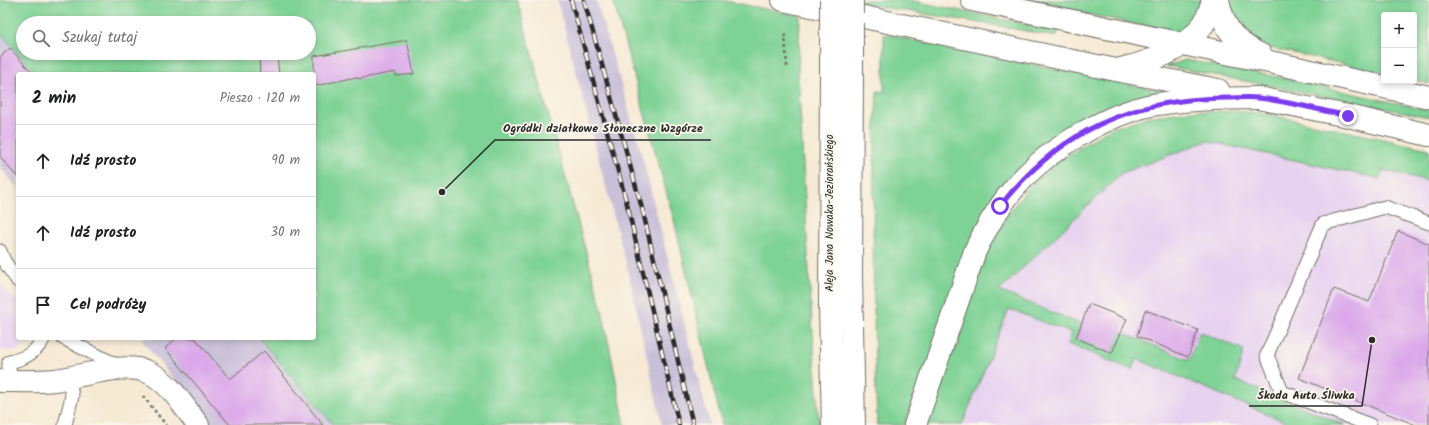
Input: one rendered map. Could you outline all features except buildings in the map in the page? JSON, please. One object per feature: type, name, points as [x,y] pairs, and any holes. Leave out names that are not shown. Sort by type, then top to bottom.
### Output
[{"type":"main road","points":[[783,0],[1116,70],[1348,116],[1429,135]]},
{"type":"main road","name":"Aleja Jana Nowaka-Jeziorańskiego","points":[[831,0],[830,309],[833,425]]},
{"type":"main road","name":"Aleja Jana Nowaka-Jeziorańskiego","points":[[852,0],[851,268],[854,425]]},
{"type":"main road","points":[[972,0],[1429,97]]},
{"type":"main road","points":[[1116,70],[1148,63],[1183,44],[1203,25],[1213,0]]},
{"type":"main road","points":[[1218,0],[1222,19],[1233,37],[1252,51],[1278,64]]},
{"type":"main road","points":[[915,425],[975,251],[1000,206],[1035,167],[1079,135],[1115,116],[1151,106],[1202,98],[1258,98]]},
{"type":"main road","points":[[1348,116],[1429,128]]},
{"type":"main road","points":[[4,381],[69,378],[121,368],[135,368],[148,372],[172,391],[198,425]]},
{"type":"lane","points":[[1370,425],[1282,392],[1267,355],[1322,224],[1385,207],[1429,223]]},
{"type":"lane","points":[[0,251],[4,261],[16,278]]},
{"type":"lane","points":[[4,381],[9,362],[23,360],[31,354],[42,340]]},
{"type":"lane","points":[[66,340],[121,368]]},
{"type":"lane","points":[[65,425],[72,396],[69,378]]},
{"type":"path","points":[[785,34],[787,67]]},
{"type":"path","points":[[138,392],[166,425]]},
{"type":"shaded area","points":[[557,0],[596,0],[640,148],[710,425],[662,425],[628,271]]},
{"type":"shaded area","points":[[0,32],[16,51],[16,60],[24,60],[34,72],[16,72],[16,187],[0,167]]},
{"type":"shaded area","points":[[1207,141],[1380,179],[1383,170],[1429,181],[1429,425],[1345,425],[1235,380],[1200,332],[1190,360],[1122,332],[1112,353],[1076,338],[1081,324],[999,291],[1122,173]]},
{"type":"shaded area","points":[[0,283],[16,301],[16,340],[27,340],[17,351],[0,350]]},
{"type":"shaded area","points":[[1009,309],[1072,333],[1068,344],[1133,370],[1137,359],[1293,425],[962,425]]},
{"type":"shaded area","points":[[142,340],[261,340],[334,425],[211,425]]},
{"type":"green space","points":[[0,0],[517,0],[602,310],[625,425],[334,425],[261,340],[316,340],[316,72],[34,72],[24,60],[316,60],[316,16],[16,16],[16,51],[0,32]]},
{"type":"green space","points":[[613,0],[721,0],[800,16],[798,72],[819,425],[722,425],[674,220]]},
{"type":"green space","points":[[841,0],[909,0],[1058,31],[1056,37]]},
{"type":"green space","points":[[1019,0],[1203,0],[1201,9],[1184,34]]},
{"type":"green space","points":[[1227,0],[1429,0],[1429,84],[1417,81],[1417,12],[1381,12],[1381,72],[1266,47],[1240,30]]},
{"type":"green space","points":[[884,34],[1167,92],[1119,104],[1087,119],[1018,171],[904,425],[877,425],[874,342],[873,216],[877,91],[884,92]]},
{"type":"green space","points":[[1186,60],[1273,76],[1429,110],[1429,117],[1167,66]]},
{"type":"green space","points":[[1202,110],[1203,112],[1232,111],[1262,113],[1261,115],[1272,115],[1429,149],[1429,181],[1383,170],[1380,179],[1207,141],[1122,173],[999,291],[1081,324],[1076,338],[1112,353],[1121,332],[1189,360],[1200,332],[1244,350],[1235,380],[1345,425],[1293,425],[1137,359],[1133,370],[1068,344],[1072,333],[1009,309],[962,425],[925,425],[973,285],[987,250],[1005,218],[1027,189],[1056,163],[1109,129],[1151,116]]},
{"type":"railway","points":[[571,0],[627,204],[679,425]]},
{"type":"railway","points":[[584,0],[643,212],[693,425]]},
{"type":"place","name":"Ogródki działkowe Słoneczne Wzgórze","points":[[442,192]]},
{"type":"place","name":"Škoda Auto Śliwka","points":[[1372,340]]},
{"type":"route","points":[[1000,206],[1018,184],[1035,167],[1079,135],[1115,116],[1151,106],[1202,98],[1258,98],[1348,116]]}]
